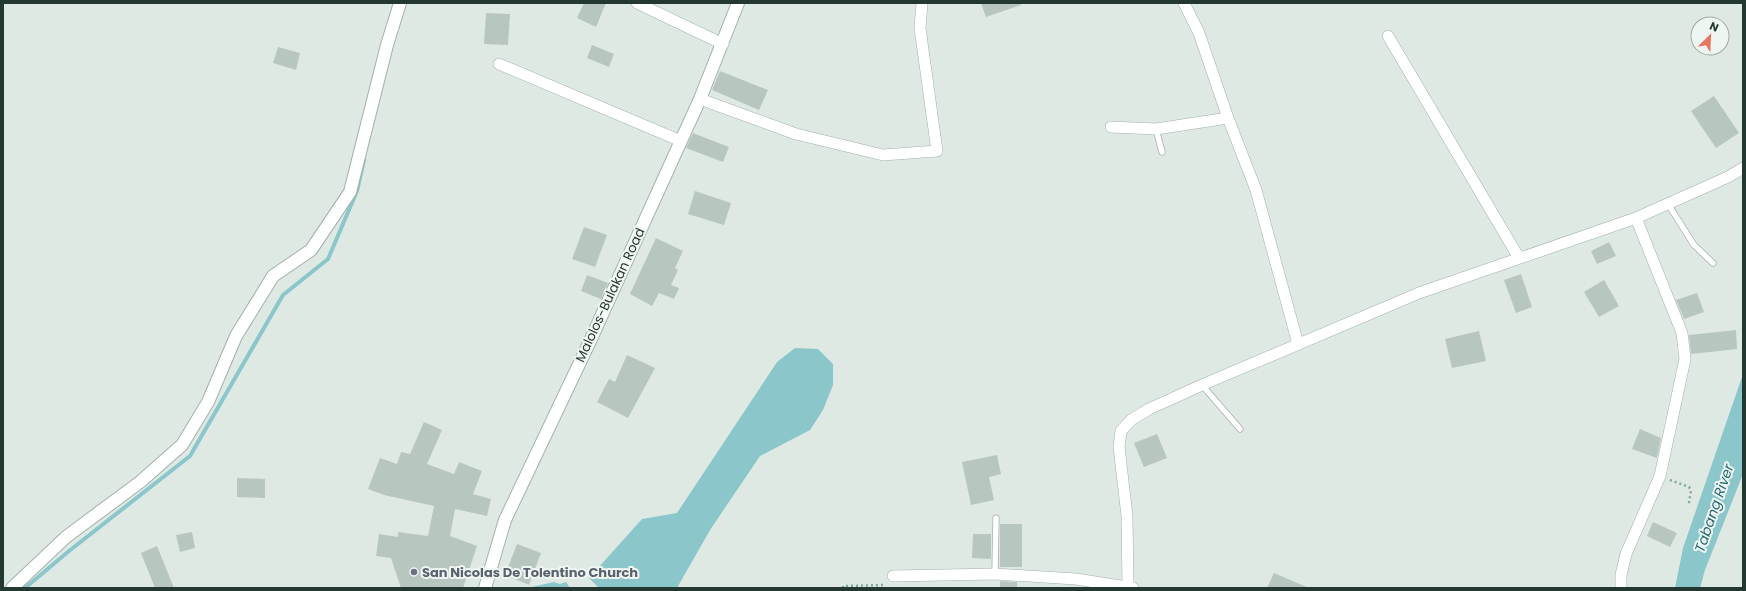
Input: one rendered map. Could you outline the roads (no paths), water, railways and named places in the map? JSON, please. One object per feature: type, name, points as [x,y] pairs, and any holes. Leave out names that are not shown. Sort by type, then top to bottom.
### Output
[{"type":"street","points":[[12,588],[66,536],[140,482],[182,445],[208,402],[236,336],[272,276],[311,250],[350,192],[387,45],[400,3]]},
{"type":"street","points":[[637,3],[723,44]]},
{"type":"street","name":"Malolos-Bulakan Road","points":[[485,588],[505,520],[591,339],[700,99],[738,3]]},
{"type":"street","points":[[700,99],[796,134],[883,154],[937,151],[920,28],[922,3]]},
{"type":"street","points":[[1184,3],[1199,33],[1228,118],[1256,190],[1298,344]]},
{"type":"street","points":[[1388,36],[1520,258]]},
{"type":"street","points":[[499,64],[681,140]]},
{"type":"street","points":[[1111,127],[1156,129],[1228,118]]},
{"type":"street","points":[[893,576],[995,574],[1076,579],[1130,587],[1127,516],[1119,447],[1121,431],[1131,420],[1149,409],[1202,385],[1419,292],[1636,218],[1728,177],[1743,168]]},
{"type":"street","points":[[1621,588],[1621,575],[1626,554],[1660,476],[1685,359],[1682,333],[1636,218]]},
{"type":"lane","points":[[1156,129],[1162,152]]},
{"type":"lane","points":[[1668,204],[1694,245],[1713,263]]},
{"type":"lane","points":[[1202,385],[1240,428]]},
{"type":"lane","points":[[995,574],[996,518]]},
{"type":"water","points":[[795,348],[818,349],[833,364],[833,385],[823,410],[810,430],[760,456],[710,530],[677,588],[599,588],[589,578],[642,519],[677,513],[777,362]]},
{"type":"water","name":"Tabang River","points":[[1743,374],[1743,474],[1705,570],[1700,588],[1675,588],[1683,548]]},
{"type":"water","points":[[554,582],[560,584],[566,582],[570,588],[527,588]]},
{"type":"waterway","points":[[25,588],[69,551],[190,456],[283,295],[328,259],[357,191],[364,160]]},
{"type":"place","name":"San Nicolas De Tolentino Church","points":[[414,572]]}]
